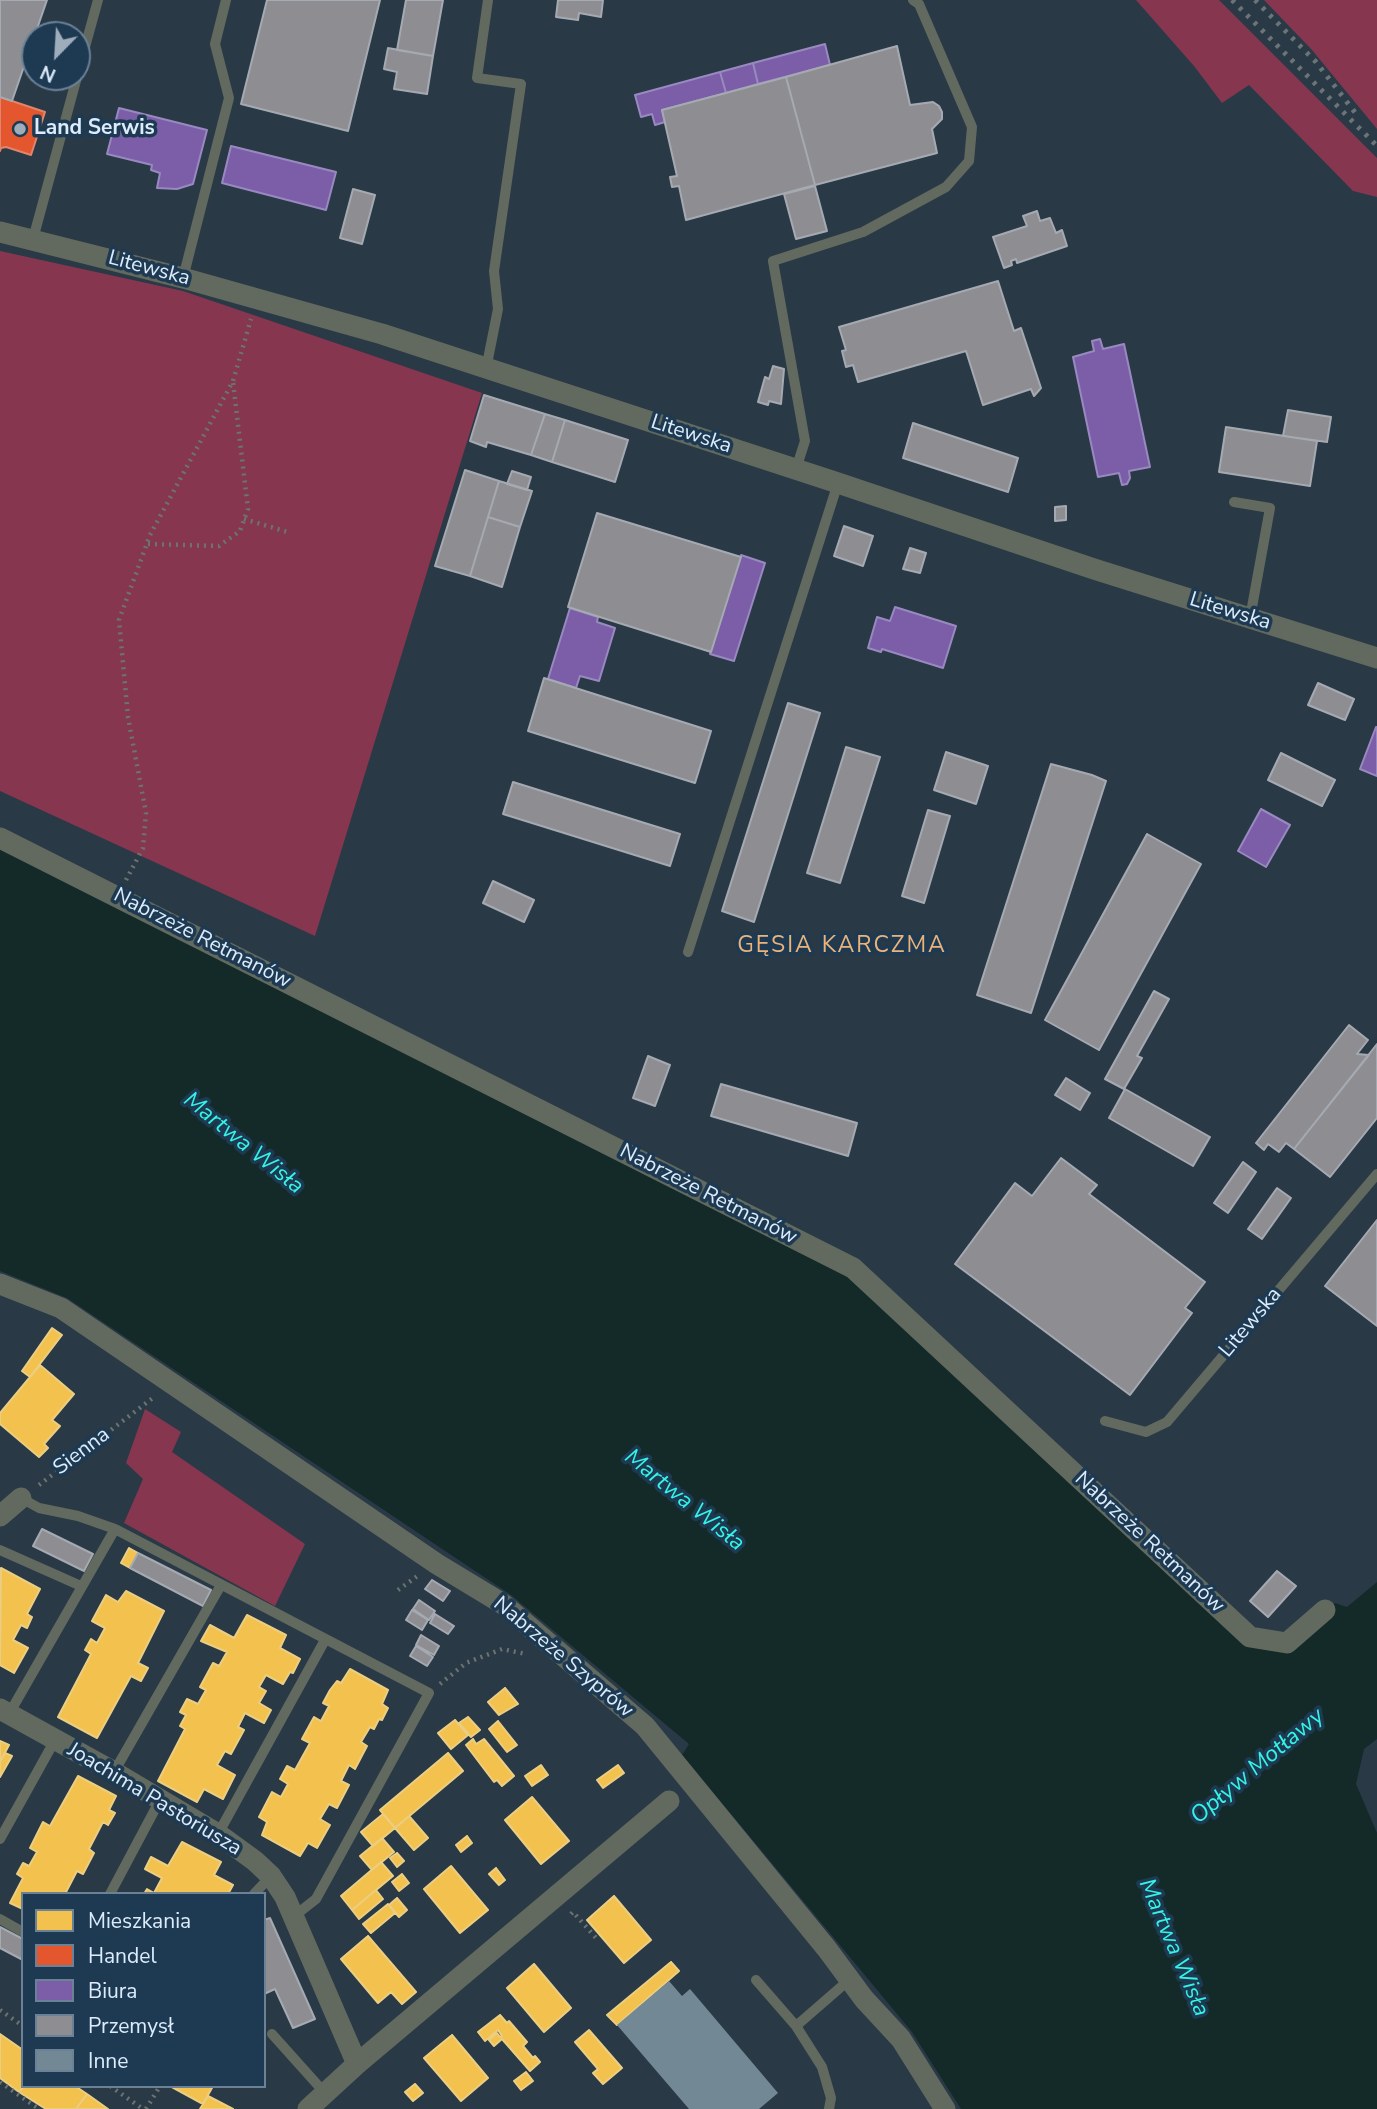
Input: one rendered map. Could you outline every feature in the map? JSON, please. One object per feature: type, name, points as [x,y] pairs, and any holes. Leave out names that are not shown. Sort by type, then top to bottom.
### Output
[{"type":"street","name":"Litewska","points":[[0,232],[183,278],[382,334],[1094,569],[1377,658]]},
{"type":"street","name":"Nabrzeże Retmanów","points":[[0,838],[853,1268],[1250,1637],[1287,1643],[1325,1610]]},
{"type":"street","name":"Nabrzeże Szyprów","points":[[0,1284],[61,1308],[437,1563],[503,1604],[645,1726],[810,1928],[849,1980],[901,2039],[945,2109]]},
{"type":"street","points":[[0,1516],[21,1498]]},
{"type":"street","name":"Joachima Pastoriusza","points":[[4,1712],[114,1772],[218,1834],[256,1861],[285,1896],[357,2064]]},
{"type":"street","points":[[308,2109],[324,2092],[669,1801]]},
{"type":"lane","points":[[91,26],[98,0]]},
{"type":"lane","points":[[183,278],[229,98],[215,44],[226,0]]},
{"type":"lane","points":[[486,369],[498,309],[494,271],[521,84],[477,78],[488,0]]},
{"type":"lane","points":[[796,469],[804,441],[773,261],[863,232],[946,187],[969,161],[972,127],[919,4],[913,0]]},
{"type":"lane","points":[[33,239],[73,91]]},
{"type":"lane","points":[[688,952],[838,483]]},
{"type":"lane","points":[[1234,502],[1270,508],[1250,618]]},
{"type":"lane","name":"Litewska","points":[[1105,1421],[1146,1432],[1167,1422],[1377,1174]]},
{"type":"lane","points":[[21,1498],[39,1508],[78,1516],[115,1529],[429,1693],[316,1899],[293,1917]]},
{"type":"lane","points":[[4,1712],[115,1529]]},
{"type":"lane","points":[[0,1550],[81,1586]]},
{"type":"lane","points":[[114,1772],[221,1585]]},
{"type":"lane","points":[[218,1834],[324,1640]]},
{"type":"lane","points":[[0,1839],[55,1740]]},
{"type":"lane","points":[[111,1892],[160,1800]]},
{"type":"lane","points":[[256,1892],[271,1876]]},
{"type":"lane","points":[[0,1919],[21,1931]]},
{"type":"lane","points":[[756,1980],[796,2026],[822,2067],[831,2098],[829,2109]]},
{"type":"lane","points":[[796,2026],[849,1980]]},
{"type":"lane","points":[[272,2034],[324,2092]]},
{"type":"path","points":[[118,897],[143,848],[146,813],[128,717],[119,620],[150,535],[233,381],[257,298]]},
{"type":"path","points":[[148,544],[219,546],[240,531],[248,509],[233,381]]},
{"type":"path","points":[[244,519],[291,533]]},
{"type":"path","name":"Sienna","points":[[21,1498],[156,1395]]},
{"type":"path","points":[[429,1693],[466,1663],[502,1650],[527,1654]]},
{"type":"path","points":[[0,2010],[21,2024]]},
{"type":"path","points":[[0,2082],[39,2109]]},
{"type":"path","points":[[113,2088],[145,2109],[159,2088]]},
{"type":"shaded area","points":[[1136,0],[1219,0],[1377,158],[1377,197],[1353,191],[1249,85],[1222,103],[1194,66]]},
{"type":"shaded area","points":[[1264,0],[1377,0],[1377,129],[1312,50]]},
{"type":"shaded area","points":[[0,251],[183,291],[482,393],[315,936],[0,791]]},
{"type":"shaded area","points":[[145,1409],[181,1432],[172,1452],[305,1544],[275,1606],[124,1523],[143,1479],[126,1463]]},
{"type":"water","points":[[0,843],[852,1271],[1248,1641],[1291,1647],[1335,1603],[1347,1607],[1377,1582],[1377,1739],[1364,1749],[1356,1784],[1377,1833],[1377,2109],[961,2109],[912,2032],[682,1755],[689,1744],[511,1595],[67,1298],[0,1271]]},
{"type":"building: Mieszkania","points":[[52,1328],[62,1335],[30,1377],[22,1371]]},
{"type":"building: Mieszkania","points":[[40,1365],[74,1394],[52,1420],[60,1426],[44,1444],[48,1448],[39,1457],[0,1424],[0,1413]]},
{"type":"building: Mieszkania","points":[[129,1548],[138,1553],[130,1568],[121,1563]]},
{"type":"building: Mieszkania","points":[[1,1568],[40,1589],[27,1614],[32,1617],[27,1628],[21,1625],[13,1640],[28,1648],[14,1673],[0,1665]]},
{"type":"building: Mieszkania","points":[[126,1591],[164,1611],[138,1663],[148,1668],[141,1681],[131,1676],[97,1738],[58,1717],[91,1654],[85,1650],[91,1639],[97,1643],[105,1628],[92,1621],[106,1595],[118,1602]]},
{"type":"building: Mieszkania","points":[[247,1615],[286,1635],[280,1648],[300,1659],[283,1684],[266,1675],[259,1687],[266,1691],[259,1703],[271,1710],[264,1723],[245,1713],[238,1727],[244,1730],[231,1754],[225,1751],[217,1765],[235,1775],[223,1799],[204,1789],[197,1802],[158,1781],[185,1729],[180,1726],[186,1715],[180,1712],[187,1699],[198,1704],[206,1690],[200,1687],[213,1663],[219,1666],[227,1652],[201,1641],[210,1625],[234,1638]]},
{"type":"building: Mieszkania","points":[[350,1669],[388,1690],[382,1704],[388,1708],[382,1720],[379,1719],[374,1729],[370,1727],[361,1742],[367,1746],[355,1769],[349,1765],[341,1781],[349,1785],[337,1808],[329,1804],[320,1819],[330,1825],[317,1848],[308,1843],[300,1856],[262,1835],[267,1822],[259,1817],[272,1792],[281,1797],[288,1784],[280,1779],[287,1766],[295,1770],[310,1743],[302,1739],[314,1717],[321,1721],[329,1706],[323,1703],[330,1690],[337,1681],[341,1683]]},
{"type":"building: Mieszkania","points":[[505,1688],[518,1704],[499,1715],[488,1702]]},
{"type":"building: Mieszkania","points":[[468,1717],[480,1730],[471,1737],[459,1723]]},
{"type":"building: Mieszkania","points":[[455,1720],[468,1735],[451,1749],[438,1733]]},
{"type":"building: Mieszkania","points":[[498,1721],[517,1745],[507,1752],[489,1729]]},
{"type":"building: Mieszkania","points":[[473,1739],[476,1744],[484,1739],[514,1776],[502,1786],[497,1780],[494,1782],[466,1745]]},
{"type":"building: Mieszkania","points":[[0,1741],[9,1745],[0,1762]]},
{"type":"building: Mieszkania","points":[[5,1753],[12,1756],[0,1777],[0,1762]]},
{"type":"building: Mieszkania","points":[[448,1753],[463,1771],[395,1828],[380,1810]]},
{"type":"building: Mieszkania","points":[[541,1765],[548,1775],[532,1786],[525,1776]]},
{"type":"building: Mieszkania","points":[[618,1765],[624,1773],[603,1788],[597,1780]]},
{"type":"building: Mieszkania","points":[[78,1776],[116,1796],[109,1810],[115,1813],[108,1825],[103,1822],[89,1849],[94,1853],[83,1874],[77,1871],[66,1892],[21,1892],[21,1908],[10,1903],[23,1878],[17,1874],[23,1863],[29,1866],[37,1852],[30,1848],[43,1822],[50,1826]]},
{"type":"building: Mieszkania","points":[[532,1797],[569,1841],[541,1864],[505,1820]]},
{"type":"building: Mieszkania","points":[[383,1814],[395,1828],[373,1846],[361,1832]]},
{"type":"building: Mieszkania","points":[[409,1816],[428,1838],[414,1850],[395,1828]]},
{"type":"building: Mieszkania","points":[[467,1836],[472,1843],[461,1852],[456,1845]]},
{"type":"building: Mieszkania","points":[[382,1838],[394,1852],[372,1870],[360,1856]]},
{"type":"building: Mieszkania","points":[[182,1842],[221,1862],[214,1875],[233,1885],[229,1892],[155,1892],[162,1878],[145,1869],[151,1857],[168,1866]]},
{"type":"building: Mieszkania","points":[[397,1853],[404,1861],[397,1867],[390,1858]]},
{"type":"building: Mieszkania","points":[[381,1862],[393,1876],[352,1910],[341,1896]]},
{"type":"building: Mieszkania","points":[[451,1866],[488,1910],[460,1933],[424,1889]]},
{"type":"building: Mieszkania","points":[[496,1868],[505,1880],[499,1885],[489,1874]]},
{"type":"building: Mieszkania","points":[[402,1874],[409,1883],[399,1891],[392,1882]]},
{"type":"building: Mieszkania","points":[[376,1890],[383,1899],[359,1919],[352,1910]]},
{"type":"building: Mieszkania","points":[[614,1896],[651,1940],[624,1963],[587,1920]]},
{"type":"building: Mieszkania","points":[[397,1898],[407,1910],[399,1917],[389,1905]]},
{"type":"building: Mieszkania","points":[[388,1904],[395,1913],[371,1933],[363,1924]]},
{"type":"building: Mieszkania","points":[[368,1936],[416,1992],[402,2004],[391,1992],[378,2003],[341,1959]]},
{"type":"building: Mieszkania","points":[[671,1962],[679,1971],[617,2025],[607,2015]]},
{"type":"building: Mieszkania","points":[[534,1964],[571,2008],[544,2032],[507,1988]]},
{"type":"building: Mieszkania","points":[[500,2015],[507,2023],[509,2021],[527,2042],[523,2046],[540,2062],[530,2071],[502,2039],[494,2046],[489,2040],[497,2033],[502,2036],[498,2030],[485,2041],[478,2032]]},
{"type":"building: Mieszkania","points":[[589,2030],[622,2068],[603,2084],[593,2073],[598,2069],[575,2042]]},
{"type":"building: Mieszkania","points":[[0,2034],[21,2049],[22,2088],[19,2092],[0,2078]]},
{"type":"building: Mieszkania","points":[[452,2035],[488,2078],[461,2101],[424,2058]]},
{"type":"building: Mieszkania","points":[[526,2072],[533,2081],[521,2090],[514,2081]]},
{"type":"building: Mieszkania","points":[[415,2084],[423,2093],[413,2101],[405,2092]]},
{"type":"building: Mieszkania","points":[[22,2088],[78,2088],[87,2094],[76,2109],[46,2109],[19,2092]]},
{"type":"building: Mieszkania","points":[[174,2088],[212,2088],[203,2104]]},
{"type":"building: Mieszkania","points":[[87,2094],[108,2109],[76,2109]]},
{"type":"building: Mieszkania","points":[[208,2096],[233,2109],[200,2109]]},
{"type":"building: Handel","name":"Land Serwis","points":[[0,97],[45,112],[31,155],[6,147],[0,151]]},
{"type":"building: Biura","points":[[825,44],[830,65],[758,84],[753,63]]},
{"type":"building: Biura","points":[[753,63],[758,84],[726,93],[720,72]]},
{"type":"building: Biura","points":[[720,72],[726,93],[662,110],[665,122],[655,125],[652,114],[641,117],[635,95]]},
{"type":"building: Biura","points":[[119,108],[207,130],[193,184],[177,189],[157,188],[160,173],[151,170],[152,165],[107,154]]},
{"type":"building: Biura","points":[[231,146],[336,172],[326,210],[222,183]]},
{"type":"building: Biura","points":[[1100,339],[1103,349],[1124,344],[1150,467],[1129,471],[1127,484],[1122,485],[1119,473],[1098,477],[1073,357],[1094,351],[1092,341]]},
{"type":"building: Biura","points":[[741,555],[765,563],[734,661],[710,654]]},
{"type":"building: Biura","points":[[895,607],[956,626],[943,668],[882,649],[881,652],[868,648],[877,617],[890,621]]},
{"type":"building: Biura","points":[[570,608],[598,617],[597,622],[615,628],[599,681],[580,676],[576,688],[548,679]]},
{"type":"building: Biura","points":[[1377,727],[1377,776],[1360,769]]},
{"type":"building: Biura","points":[[1261,809],[1290,825],[1266,867],[1238,851]]},
{"type":"building: Przemysł","points":[[0,0],[47,0],[40,21],[21,21],[21,75],[12,101],[0,97]]},
{"type":"building: Przemysł","points":[[267,0],[380,0],[348,131],[241,104]]},
{"type":"building: Przemysł","points":[[406,0],[443,0],[433,56],[397,50]]},
{"type":"building: Przemysł","points":[[558,0],[603,0],[601,17],[579,13],[578,20],[556,17]]},
{"type":"building: Przemysł","points":[[897,46],[910,105],[933,102],[942,112],[942,119],[932,129],[937,153],[815,185],[786,77]]},
{"type":"building: Przemysł","points":[[388,48],[433,56],[427,94],[394,89],[397,72],[384,69]]},
{"type":"building: Przemysł","points":[[786,77],[815,185],[686,220],[679,186],[672,187],[670,177],[677,176],[662,110]]},
{"type":"building: Przemysł","points":[[815,186],[827,231],[796,239],[784,194]]},
{"type":"building: Przemysł","points":[[353,189],[375,195],[362,244],[340,238]]},
{"type":"building: Przemysł","points":[[1037,211],[1040,221],[1050,218],[1056,233],[1062,230],[1067,246],[1017,263],[1016,259],[1011,261],[1012,265],[1004,268],[993,237],[1027,226],[1023,216]]},
{"type":"building: Przemysł","points":[[998,281],[1014,331],[1021,328],[1041,388],[1034,396],[1031,389],[983,405],[966,351],[858,382],[853,365],[846,367],[842,351],[846,350],[839,327]]},
{"type":"building: Przemysł","points":[[773,366],[784,369],[781,404],[769,401],[768,405],[758,402],[765,377],[769,379]]},
{"type":"building: Przemysł","points":[[484,395],[545,414],[531,455],[487,442],[486,447],[470,441]]},
{"type":"building: Przemysł","points":[[1288,410],[1331,417],[1327,442],[1283,436]]},
{"type":"building: Przemysł","points":[[545,414],[565,420],[552,462],[531,455]]},
{"type":"building: Przemysł","points":[[565,420],[628,440],[615,482],[552,462]]},
{"type":"building: Przemysł","points":[[913,423],[1018,458],[1008,492],[903,458]]},
{"type":"building: Przemysł","points":[[1226,427],[1317,441],[1310,486],[1219,472]]},
{"type":"building: Przemysł","points":[[465,470],[499,481],[470,576],[435,566]]},
{"type":"building: Przemysł","points":[[512,471],[531,477],[527,490],[507,484]]},
{"type":"building: Przemysł","points":[[499,481],[532,491],[520,527],[488,517]]},
{"type":"building: Przemysł","points":[[1066,506],[1066,520],[1055,521],[1055,507]]},
{"type":"building: Przemysł","points":[[597,513],[741,557],[711,652],[568,607]]},
{"type":"building: Przemysł","points":[[488,517],[520,527],[502,587],[470,576]]},
{"type":"building: Przemysł","points":[[844,526],[873,536],[863,566],[834,556]]},
{"type":"building: Przemysł","points":[[910,548],[926,553],[920,573],[903,569]]},
{"type":"building: Przemysł","points":[[544,678],[711,731],[695,783],[528,731]]},
{"type":"building: Przemysł","points":[[1318,683],[1354,699],[1345,720],[1308,705]]},
{"type":"building: Przemysł","points":[[788,703],[820,713],[754,922],[722,911]]},
{"type":"building: Przemysł","points":[[846,747],[880,757],[840,883],[807,873]]},
{"type":"building: Przemysł","points":[[946,752],[988,766],[976,804],[934,790]]},
{"type":"building: Przemysł","points":[[1281,753],[1335,780],[1322,806],[1268,780]]},
{"type":"building: Przemysł","points":[[1051,764],[1106,781],[1031,1013],[977,995]]},
{"type":"building: Przemysł","points":[[513,782],[680,834],[670,866],[503,814]]},
{"type":"building: Przemysł","points":[[928,810],[950,816],[924,903],[902,896]]},
{"type":"building: Przemysł","points":[[1147,834],[1201,864],[1099,1050],[1045,1020]]},
{"type":"building: Przemysł","points":[[493,881],[534,900],[524,922],[483,903]]},
{"type":"building: Przemysł","points":[[1154,991],[1169,999],[1137,1056],[1142,1058],[1124,1089],[1105,1079]]},
{"type":"building: Przemysł","points":[[1349,1025],[1368,1040],[1357,1054],[1369,1055],[1294,1149],[1286,1143],[1279,1152],[1268,1144],[1264,1150],[1256,1143]]},
{"type":"building: Przemysł","points":[[1377,1044],[1377,1118],[1330,1177],[1294,1149]]},
{"type":"building: Przemysł","points":[[648,1056],[670,1065],[655,1106],[633,1098]]},
{"type":"building: Przemysł","points":[[1066,1078],[1090,1093],[1080,1110],[1055,1095]]},
{"type":"building: Przemysł","points":[[721,1084],[857,1123],[848,1156],[711,1116]]},
{"type":"building: Przemysł","points":[[1125,1089],[1210,1137],[1193,1166],[1109,1118]]},
{"type":"building: Przemysł","points":[[1061,1158],[1097,1185],[1089,1194],[1205,1282],[1185,1308],[1192,1313],[1130,1395],[955,1264],[1015,1183],[1032,1196]]},
{"type":"building: Przemysł","points":[[1243,1162],[1256,1172],[1228,1213],[1214,1203]]},
{"type":"building: Przemysł","points":[[1277,1188],[1291,1198],[1262,1239],[1248,1229]]},
{"type":"building: Przemysł","points":[[1377,1220],[1377,1326],[1325,1286]]},
{"type":"building: Przemysł","points":[[42,1529],[93,1554],[84,1571],[33,1546]]},
{"type":"building: Przemysł","points":[[138,1553],[211,1590],[203,1606],[130,1568]]},
{"type":"building: Przemysł","points":[[1277,1571],[1296,1586],[1268,1617],[1250,1601]]},
{"type":"building: Przemysł","points":[[432,1580],[450,1591],[443,1601],[425,1589]]},
{"type":"building: Przemysł","points":[[419,1600],[435,1611],[429,1620],[413,1609]]},
{"type":"building: Przemysł","points":[[412,1610],[428,1620],[422,1630],[406,1620]]},
{"type":"building: Przemysł","points":[[435,1614],[454,1626],[448,1634],[430,1623]]},
{"type":"building: Przemysł","points":[[421,1635],[439,1646],[434,1655],[416,1645]]},
{"type":"building: Przemysł","points":[[416,1646],[433,1657],[427,1666],[410,1656]]},
{"type":"building: Przemysł","points":[[270,1918],[315,2019],[293,2028],[275,1989],[266,1993],[266,1919]]},
{"type":"building: Przemysł","points":[[0,1927],[21,1938],[21,1959],[0,1948]]},
{"type":"building: Inne","points":[[669,1981],[682,1996],[690,1989],[778,2093],[759,2109],[689,2109],[617,2025]]},
{"type":"railway","points":[[1232,0],[1377,146]]},
{"type":"railway","points":[[1255,0],[1316,62],[1357,115]]},
{"type":"place","name":"Land Serwis","points":[[20,129]]},
{"type":"district","name":"GĘSIA KARCZMA","points":[[842,946]]},
{"type":"water label","name":"Martwa Wisła","points":[[243,1144]]},
{"type":"water label","name":"Martwa Wisła","points":[[684,1501]]},
{"type":"water label","name":"Opływ Motławy","points":[[1258,1767]]},
{"type":"water label","name":"Martwa Wisła","points":[[1173,1948]]}]
